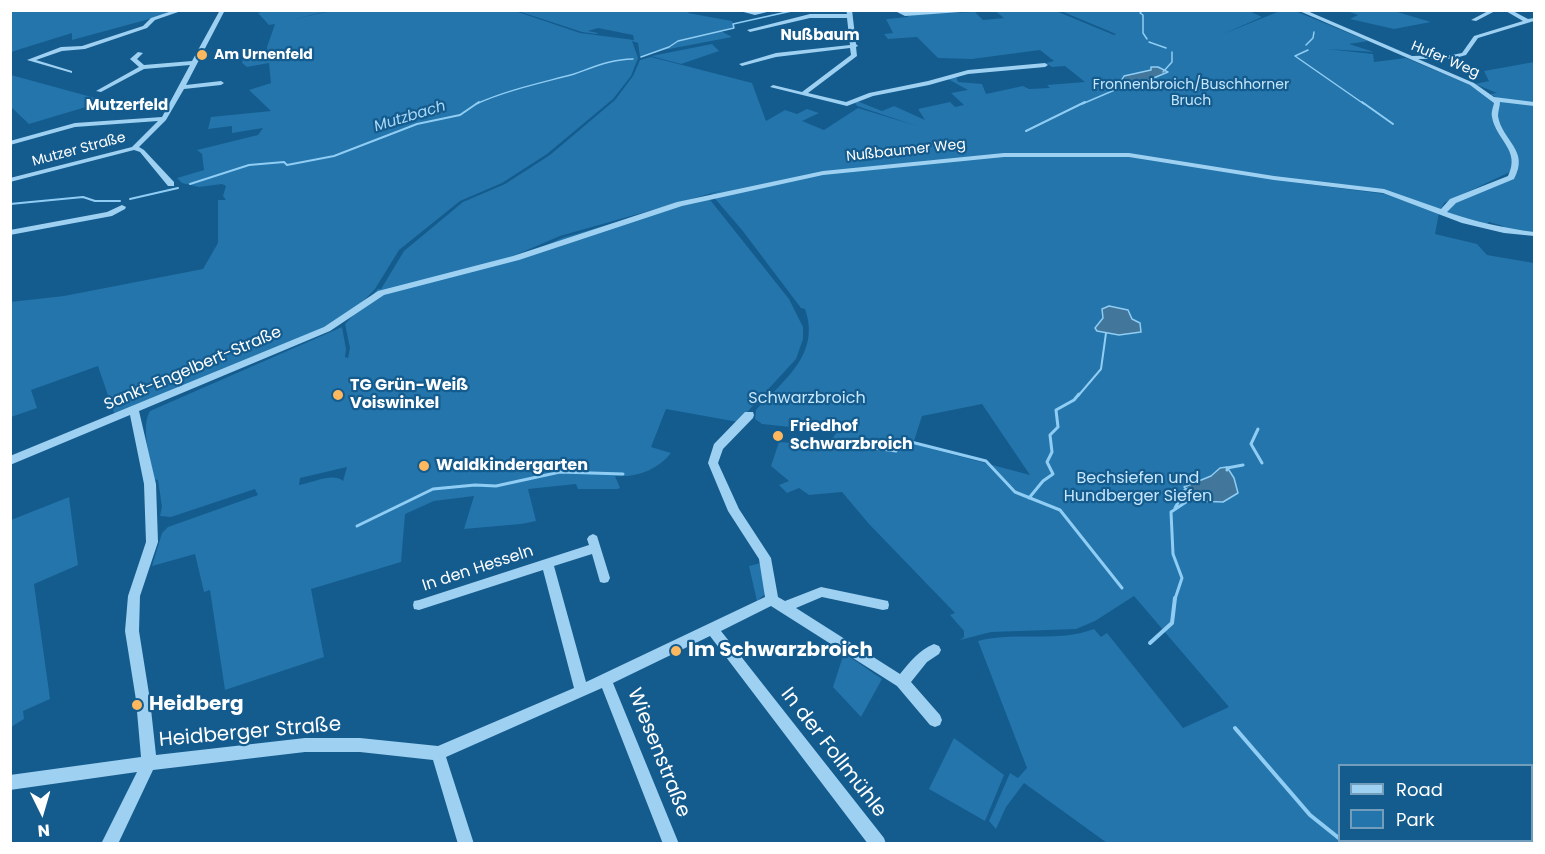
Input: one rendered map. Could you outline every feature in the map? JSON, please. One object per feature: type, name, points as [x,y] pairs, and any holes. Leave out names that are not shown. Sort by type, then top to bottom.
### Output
[{"type":"street","points":[[80,72],[70,72],[30,60],[61,50],[83,48],[145,27],[153,18],[182,10]]},
{"type":"street","name":"Mutzer Straße","points":[[11,178],[134,148],[164,118],[224,10]]},
{"type":"street","points":[[738,10],[755,13],[773,10]]},
{"type":"street","points":[[896,10],[903,14],[987,10]]},
{"type":"street","name":"Hufer Weg","points":[[1299,10],[1472,84],[1494,99]]},
{"type":"street","points":[[1474,20],[1495,10]]},
{"type":"street","points":[[1506,10],[1531,20]]},
{"type":"street","points":[[750,30],[810,16],[849,13],[850,34],[855,53],[851,59],[803,94]]},
{"type":"street","points":[[1408,57],[1452,57],[1464,54],[1476,37],[1531,20]]},
{"type":"street","points":[[742,64],[776,55],[855,46]]},
{"type":"street","points":[[140,53],[133,59],[143,67]]},
{"type":"street","points":[[99,92],[143,67],[195,63]]},
{"type":"street","points":[[773,87],[848,104],[871,94],[929,83],[968,72],[1045,65]]},
{"type":"street","points":[[57,76],[70,72]]},
{"type":"street","points":[[181,87],[221,83]]},
{"type":"street","points":[[1494,99],[1534,104]]},
{"type":"street","points":[[1443,212],[1453,201],[1511,177],[1516,170],[1515,153],[1495,117],[1497,102],[1494,99]]},
{"type":"street","points":[[10,143],[75,125],[164,118]]},
{"type":"street","points":[[134,148],[142,151],[171,184]]},
{"type":"street","name":"Nußbaumer Weg","points":[[381,293],[516,258],[572,241],[648,213],[726,192],[823,173],[1004,155],[1109,154],[1148,157],[1274,178],[1384,191],[1484,227],[1534,234]]},
{"type":"street","points":[[10,232],[109,214],[122,207]]},
{"type":"street","name":"Sankt-Engelbert-Straße","points":[[10,461],[327,329],[381,293]]},
{"type":"street","name":"Heidberger Straße","points":[[134,411],[150,484],[152,542],[134,596],[132,631],[143,700],[149,764],[305,745],[360,745],[438,753]]},
{"type":"street","points":[[749,415],[718,447],[712,464],[734,511],[765,558],[778,604],[902,682],[935,720]]},
{"type":"street","name":"In den Hesseln","points":[[418,605],[547,563],[595,544],[604,578]]},
{"type":"street","name":"In den Hesseln","points":[[547,563],[582,691]]},
{"type":"street","points":[[466,843],[438,753],[582,691],[712,629],[778,604],[821,592],[883,605]]},
{"type":"street","name":"In der Follmühle","points":[[712,629],[878,843]]},
{"type":"street","points":[[902,682],[922,658],[934,650]]},
{"type":"street","name":"Wiesenstraße","points":[[605,679],[672,843]]},
{"type":"street","points":[[10,783],[149,764]]},
{"type":"street","points":[[109,843],[149,764]]},
{"type":"green space","points":[[268,10],[329,11],[290,20],[336,10],[515,11],[580,33],[634,40],[633,35],[598,28],[588,31],[598,33],[596,34],[582,32],[518,11],[692,10],[688,13],[732,21],[734,27],[721,31],[732,37],[640,57],[638,43],[632,41],[638,58],[631,76],[613,99],[547,154],[502,183],[460,201],[399,250],[375,289],[345,320],[115,416],[98,366],[31,390],[37,408],[11,417],[10,302],[64,296],[203,269],[218,243],[218,200],[226,200],[223,196],[226,186],[222,184],[199,187],[182,183],[177,178],[204,170],[202,154],[197,150],[258,135],[263,128],[232,133],[232,126],[208,129],[211,117],[271,111],[249,90],[271,83],[269,63],[247,67],[242,63],[243,59],[268,55],[267,47],[275,24],[269,25],[258,13]]},
{"type":"green space","points":[[1247,10],[1262,17],[1223,34],[1280,11],[1295,11],[1368,41],[1349,44],[1374,52],[1327,49],[1373,54],[1374,62],[1406,58],[1470,85],[1494,101],[1493,111],[1514,162],[1510,172],[1444,203],[1440,211],[1386,192],[1275,180],[1385,194],[1439,213],[1435,234],[1477,244],[1487,255],[1534,263],[1534,843],[1107,843],[1024,783],[1006,807],[996,829],[989,821],[1010,773],[1018,778],[1027,768],[978,641],[992,638],[1066,635],[1094,629],[1101,637],[1107,633],[1183,728],[1229,707],[1134,596],[1095,621],[1076,629],[991,632],[960,640],[964,637],[964,631],[950,615],[955,613],[869,524],[842,492],[809,495],[799,488],[787,493],[779,485],[789,481],[771,466],[779,442],[809,444],[812,441],[828,444],[837,432],[762,424],[755,419],[756,410],[788,377],[804,353],[809,325],[805,309],[801,308],[742,230],[711,194],[723,190],[560,236],[504,260],[516,258],[562,238],[707,196],[789,299],[803,327],[803,339],[796,359],[738,422],[666,409],[651,447],[671,453],[666,459],[646,472],[630,476],[615,476],[620,488],[617,489],[578,489],[576,484],[528,489],[536,521],[464,529],[474,496],[434,501],[405,514],[401,562],[311,589],[324,657],[225,690],[210,590],[204,592],[195,554],[152,566],[162,533],[168,527],[258,495],[255,489],[171,517],[160,516],[162,507],[158,480],[154,479],[146,435],[147,418],[150,411],[342,327],[345,357],[348,358],[350,348],[345,324],[378,289],[381,289],[404,251],[463,202],[505,184],[550,155],[615,100],[633,76],[640,60],[651,57],[752,83],[766,121],[785,110],[797,114],[807,109],[819,113],[802,121],[824,130],[858,108],[917,126],[857,106],[855,103],[857,101],[882,111],[894,106],[925,120],[918,109],[950,102],[955,107],[964,105],[951,93],[968,90],[948,79],[956,76],[958,82],[982,84],[986,94],[1023,86],[1029,89],[1050,88],[1047,85],[1085,82],[1065,66],[1052,67],[1046,63],[1054,61],[1040,50],[972,59],[938,58],[917,37],[888,39],[884,34],[893,33],[886,19],[908,17],[907,15],[975,12],[983,20],[1004,18],[995,11],[1056,11],[1116,34],[1061,11]],"holes":[[[982,404],[1030,475],[913,444],[922,416]],[[347,467],[343,481],[328,478],[299,485],[300,478]]]},
{"type":"green space","points":[[11,11],[179,11],[72,40],[72,33],[11,52]]},
{"type":"green space","points":[[1347,11],[1394,11],[1431,22],[1394,29],[1350,19],[1358,15]]},
{"type":"green space","points":[[712,44],[719,51],[681,64],[651,56]]},
{"type":"green space","points":[[1534,62],[1534,103],[1497,98],[1490,94],[1497,93],[1475,84],[1489,81],[1484,71]]},
{"type":"green space","points":[[11,75],[106,101],[29,124],[11,107]]},
{"type":"green space","points":[[1500,101],[1534,104],[1534,233],[1502,229],[1503,226],[1489,222],[1484,226],[1444,213],[1451,205],[1517,173],[1518,157],[1499,124]]},
{"type":"green space","points":[[69,497],[78,565],[34,584],[50,699],[23,711],[24,719],[11,727],[11,520]]},
{"type":"green space","points":[[761,563],[765,594],[757,601],[749,566]]},
{"type":"green space","points":[[844,653],[882,679],[861,717],[833,687]]},
{"type":"green space","points":[[954,738],[1004,775],[985,821],[929,789]]},
{"type":"shaded area","points":[[1151,67],[1158,67],[1168,72],[1144,82],[1120,83],[1124,76],[1151,70]]},
{"type":"shaded area","points":[[1109,306],[1128,310],[1132,319],[1140,323],[1141,332],[1119,335],[1097,331],[1095,328],[1103,318],[1102,309]]},
{"type":"shaded area","points":[[1227,467],[1234,478],[1238,493],[1223,502],[1197,501],[1184,487],[1211,476],[1220,468]]},
{"type":"waterway","name":"Mutzbach","points":[[641,57],[669,47],[678,41],[734,28],[733,24],[796,10]]},
{"type":"waterway","points":[[1143,10],[1140,13],[1143,15],[1143,33],[1147,39]]},
{"type":"waterway","points":[[1306,45],[1313,38],[1314,32]]},
{"type":"waterway","points":[[1149,42],[1166,48]]},
{"type":"waterway","points":[[1308,50],[1295,56],[1364,104]]},
{"type":"waterway","points":[[1163,72],[1172,62],[1172,52]]},
{"type":"waterway","name":"Mutzbach","points":[[476,104],[603,64],[633,59]]},
{"type":"waterway","points":[[1082,104],[1131,83]]},
{"type":"waterway","points":[[1026,131],[1085,102]]},
{"type":"waterway","points":[[1362,102],[1393,124]]},
{"type":"waterway","name":"Mutzbach","points":[[190,184],[249,165],[284,162],[287,165],[334,156],[417,124],[460,115],[476,104]]},
{"type":"waterway","name":"Mutzbach","points":[[130,199],[178,188]]},
{"type":"waterway","name":"Mutzbach","points":[[10,204],[83,197],[95,201],[120,201]]},
{"type":"waterway","points":[[1078,396],[1101,369],[1106,333]]},
{"type":"waterway","points":[[1029,498],[1043,481],[1053,474],[1047,462],[1052,452],[1050,435],[1058,427],[1056,410],[1074,400],[1079,394]]},
{"type":"waterway","points":[[1258,429],[1251,444],[1262,463]]},
{"type":"waterway","points":[[828,444],[896,451],[902,444],[911,442],[986,461],[1015,492],[1029,498]]},
{"type":"waterway","points":[[1227,470],[1227,468],[1243,465]]},
{"type":"waterway","points":[[357,526],[433,489],[475,485],[496,486],[560,472],[623,474]]},
{"type":"waterway","points":[[1175,508],[1181,497],[1179,493],[1188,489]]},
{"type":"waterway","points":[[1029,498],[1060,510],[1122,588]]},
{"type":"waterway","points":[[1175,599],[1182,578],[1173,554],[1171,512],[1189,500]]},
{"type":"waterway","points":[[1150,643],[1172,623],[1175,598]]},
{"type":"waterway","points":[[1235,728],[1310,815],[1338,837]]},
{"type":"place","name":"Am Urnenfeld","points":[[202,55]]},
{"type":"place","name":"TG Grün-Weiß Voiswinkel","points":[[338,395]]},
{"type":"place","name":"Friedhof Schwarzbroich","points":[[778,436]]},
{"type":"place","name":"Waldkindergarten","points":[[424,466]]},
{"type":"place","name":"Im Schwarzbroich","points":[[676,651]]},
{"type":"place","name":"Heidberg","points":[[137,705]]},
{"type":"district","name":"Nußbaum","points":[[820,36]]},
{"type":"district","name":"Mutzerfeld","points":[[127,106]]},
{"type":"park label","name":"Fronnenbroich/Buschhorner Bruch","points":[[1191,94]]},
{"type":"park label","name":"Schwarzbroich","points":[[807,399]]},
{"type":"park label","name":"Bechsiefen und Hundberger Siefen","points":[[1138,488]]}]
